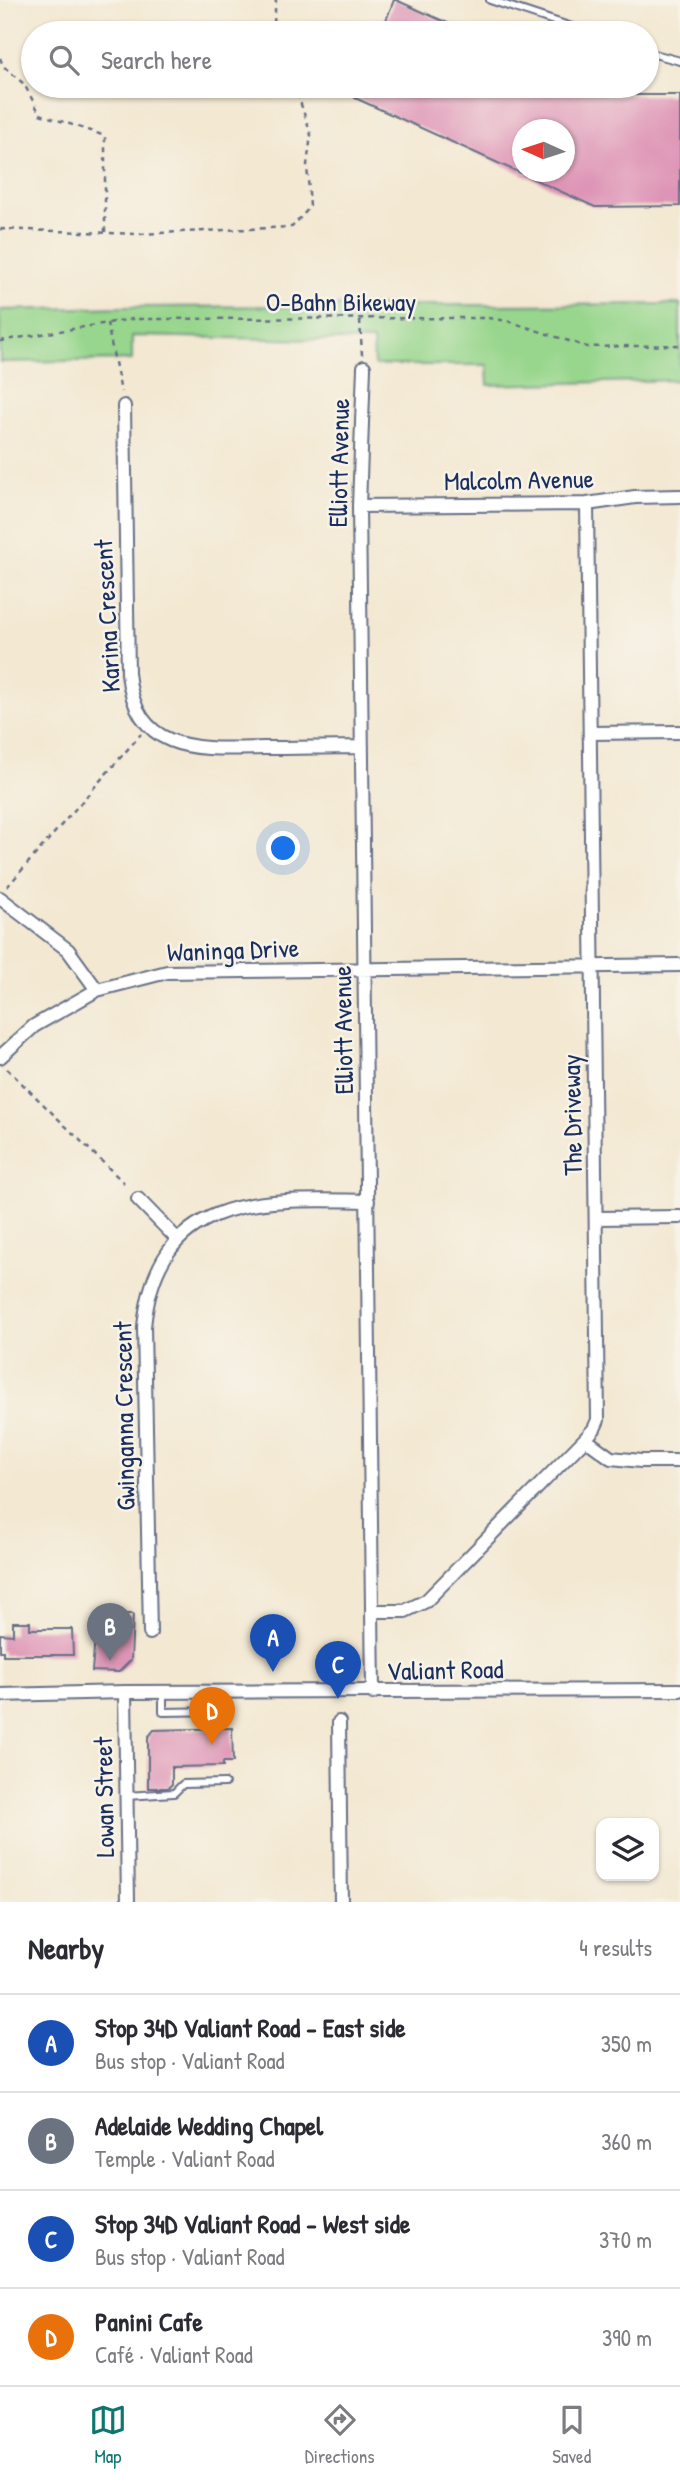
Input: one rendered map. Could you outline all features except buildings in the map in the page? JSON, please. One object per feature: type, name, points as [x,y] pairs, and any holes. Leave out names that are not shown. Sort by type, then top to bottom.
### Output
[{"type":"street","name":"Elliott Avenue","points":[[363,367],[359,506],[373,1693]]},
{"type":"street","name":"Karina Crescent","points":[[124,406],[128,673],[135,707],[159,734],[194,748],[362,747]]},
{"type":"street","name":"Malcolm Avenue","points":[[359,506],[587,504],[635,497],[680,496]]},
{"type":"street","name":"The Driveway","points":[[373,1611],[405,1611],[426,1601],[585,1439],[598,1420],[587,504]]},
{"type":"street","points":[[590,733],[680,732]]},
{"type":"street","points":[[3,893],[68,950],[97,990]]},
{"type":"street","name":"Waninga Drive","points":[[0,1057],[34,1026],[97,990],[167,972],[680,965]]},
{"type":"street","points":[[138,1199],[177,1239]]},
{"type":"street","name":"Gwinganna Crescent","points":[[150,1633],[144,1327],[154,1277],[177,1239],[201,1221],[243,1206],[299,1199],[368,1201]]},
{"type":"street","points":[[597,1218],[680,1217]]},
{"type":"street","points":[[585,1439],[611,1458],[680,1461]]},
{"type":"street","name":"Valiant Road","points":[[0,1695],[680,1690]]},
{"type":"street","name":"Lowan Street","points":[[125,1692],[128,1902]]},
{"type":"street","points":[[339,1722],[341,1902]]},
{"type":"lane","points":[[490,0],[554,21]]},
{"type":"lane","points":[[659,57],[680,61]]},
{"type":"lane","points":[[163,1692],[163,1712],[225,1711],[225,1692]]},
{"type":"lane","points":[[126,1796],[174,1793],[183,1784],[225,1783]]},
{"type":"path","points":[[274,21],[276,0]]},
{"type":"path","points":[[0,58],[3,66],[21,81]]},
{"type":"path","points":[[31,98],[40,114],[105,136],[106,233]]},
{"type":"path","points":[[0,229],[189,233],[228,229],[292,228],[310,207],[307,165],[311,135],[299,98]]},
{"type":"path","name":"O-Bahn Bikeway","points":[[0,341],[132,319],[488,318],[508,321],[587,347],[680,345]]},
{"type":"path","points":[[360,320],[363,367]]},
{"type":"path","points":[[107,323],[124,406]]},
{"type":"path","points":[[3,893],[149,725]]},
{"type":"path","points":[[7,1069],[124,1183]]},
{"type":"green space","points":[[680,304],[680,380],[488,385],[487,365],[374,365],[373,341],[132,336],[132,360],[0,362],[0,310]]},
{"type":"place","name":"Adelaide Wedding Chapel","points":[[110,1661]]},
{"type":"place","name":"Stop 34D Valiant Road - East side","points":[[273,1672]]},
{"type":"place","name":"Stop 34D Valiant Road - West side","points":[[338,1699]]},
{"type":"place","name":"Panini Cafe","points":[[212,1745]]}]
